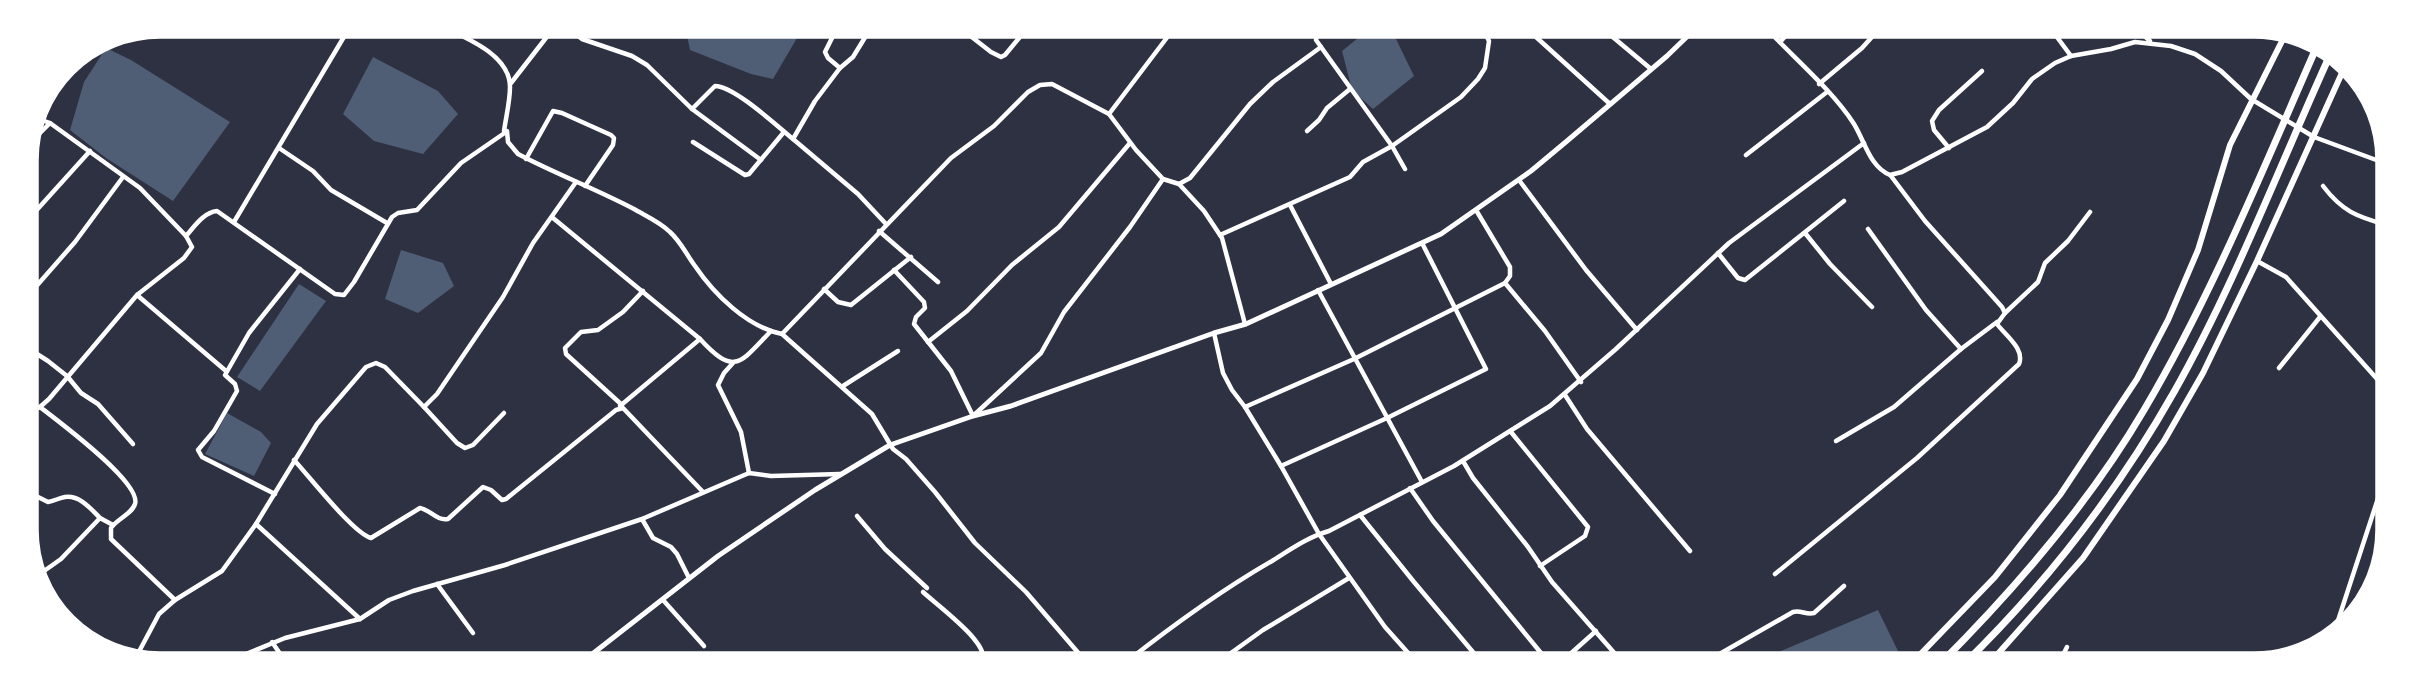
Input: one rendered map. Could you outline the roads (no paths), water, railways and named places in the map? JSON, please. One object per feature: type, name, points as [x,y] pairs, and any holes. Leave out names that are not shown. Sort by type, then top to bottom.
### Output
[{"type":"highway","points":[[1951,653],[2033,564],[2097,481],[2131,431],[2165,373],[2211,283],[2314,52]]},
{"type":"highway","points":[[1975,653],[2047,574],[2143,444],[2212,318],[2327,61]]},
{"type":"main road","points":[[1921,653],[1995,578],[2060,495],[2137,379],[2168,320],[2198,250],[2230,145],[2282,40]]},
{"type":"main road","points":[[1999,653],[2083,558],[2164,441],[2203,373],[2342,74]]},
{"type":"street","points":[[234,222],[344,37]]},
{"type":"street","points":[[462,37],[490,52],[504,68],[510,84],[504,131],[507,131],[508,142],[518,154],[617,201],[667,229],[684,246],[694,265],[712,288],[736,310],[771,331],[782,334],[872,414],[890,445],[935,492],[975,543],[1026,592],[1078,653]]},
{"type":"street","points":[[510,84],[547,37]]},
{"type":"street","points":[[579,37],[632,56],[647,65],[692,109],[761,160]]},
{"type":"street","points":[[832,37],[825,52],[828,58],[841,68]]},
{"type":"street","points":[[793,139],[815,101],[853,57],[865,37]]},
{"type":"street","points":[[971,37],[1001,57],[1019,37]]},
{"type":"street","points":[[1109,114],[1170,37]]},
{"type":"street","points":[[1316,37],[1405,169]]},
{"type":"street","points":[[1220,235],[1350,177],[1363,162],[1392,146],[1461,97],[1485,68],[1489,49],[1487,37]]},
{"type":"street","points":[[1536,37],[1610,104]]},
{"type":"street","points":[[1614,37],[1651,69]]},
{"type":"street","points":[[595,653],[718,556],[890,445],[973,416],[1012,406],[1245,324],[1441,234],[1519,180],[1686,37]]},
{"type":"street","points":[[1775,37],[1853,122],[1878,169],[1891,175],[1925,221],[2005,313]]},
{"type":"street","points":[[1780,42],[1785,37]]},
{"type":"street","points":[[1819,84],[1872,37]]},
{"type":"street","points":[[2057,37],[2071,56]]},
{"type":"street","points":[[2145,37],[2150,42]]},
{"type":"street","points":[[1891,175],[1902,172],[1987,127],[2042,70],[2071,56],[2135,42],[2150,42],[2196,54],[2221,71],[2251,99],[2314,137],[2377,160]]},
{"type":"street","points":[[1179,184],[1186,182],[1250,104],[1273,82],[1321,47]]},
{"type":"street","points":[[1949,148],[1934,130],[1932,121],[1982,71]]},
{"type":"street","points":[[782,334],[951,158],[995,126],[1028,92],[1040,85],[1052,84],[1109,114],[1130,143],[1163,178],[1179,184],[1204,211],[1220,235],[1245,324]]},
{"type":"street","points":[[692,109],[710,89],[719,86],[745,101],[858,194],[886,224]]},
{"type":"street","points":[[1307,131],[1327,108],[1350,89]]},
{"type":"street","points":[[1746,155],[1827,92]]},
{"type":"street","points":[[526,159],[553,111],[611,135],[614,138],[612,145],[585,186]]},
{"type":"street","points":[[37,408],[137,295],[190,252],[191,243],[152,200],[90,151],[43,120]]},
{"type":"street","points":[[40,133],[50,123]]},
{"type":"street","points":[[186,236],[211,212],[216,211],[335,294],[344,295],[387,223],[398,213],[417,210],[461,163],[507,131]]},
{"type":"street","points":[[693,142],[742,175],[749,174],[784,132]]},
{"type":"street","points":[[928,342],[967,312],[1012,265],[1059,227],[1130,143]]},
{"type":"street","points":[[1138,653],[1223,590],[1318,534],[1329,531],[1463,461],[1565,395],[1718,253],[1787,198],[1864,143]]},
{"type":"street","points":[[279,148],[313,171],[331,190],[387,223]]},
{"type":"street","points":[[37,210],[90,151]]},
{"type":"street","points":[[37,285],[75,242],[123,177]]},
{"type":"street","points":[[973,416],[1041,353],[1064,312],[1130,227],[1163,178]]},
{"type":"street","points":[[1519,180],[1586,270],[1637,330]]},
{"type":"street","points":[[424,407],[443,387],[503,297],[533,243],[576,182]]},
{"type":"street","points":[[2323,186],[2344,209],[2377,222]]},
{"type":"street","points":[[1718,253],[1738,278],[1745,280],[1844,201]]},
{"type":"street","points":[[1290,205],[1332,284]]},
{"type":"street","points":[[1245,407],[1354,359],[1505,283],[1510,276],[1510,267],[1476,211]]},
{"type":"street","points":[[1836,441],[1894,407],[1997,322],[2038,282],[2045,263],[2068,241],[2090,212]]},
{"type":"street","points":[[553,217],[700,339],[717,357],[733,363]]},
{"type":"street","points":[[1868,229],[1926,310],[1961,349]]},
{"type":"street","points":[[879,231],[938,282]]},
{"type":"street","points":[[1805,233],[1830,264],[1872,307]]},
{"type":"street","points":[[1281,466],[1486,369],[1422,243]]},
{"type":"street","points":[[824,289],[838,302],[851,304],[912,257]]},
{"type":"street","points":[[2257,261],[2286,277],[2377,379]]},
{"type":"street","points":[[275,494],[199,454],[198,450],[218,425],[237,391],[235,384],[226,378],[226,371],[249,333],[300,269]]},
{"type":"street","points":[[894,270],[924,302],[925,307],[916,317],[914,324],[953,375],[973,416]]},
{"type":"street","points":[[1505,283],[1545,331],[1581,382]]},
{"type":"street","points":[[1318,290],[1422,482]]},
{"type":"street","points":[[622,405],[566,354],[565,348],[581,332],[598,330],[615,318],[643,291]]},
{"type":"street","points":[[137,295],[226,371]]},
{"type":"street","points":[[2279,368],[2320,317]]},
{"type":"street","points":[[1775,574],[1917,458],[2019,364],[2020,351],[1997,322]]},
{"type":"street","points":[[749,473],[741,432],[718,385],[723,373],[733,363],[745,358],[771,331]]},
{"type":"street","points":[[1214,333],[1223,373],[1281,466],[1318,534],[1385,627],[1408,653]]},
{"type":"street","points":[[295,460],[363,535],[371,538],[420,508],[426,509],[438,519],[448,519],[483,487],[502,500],[506,499],[700,339]]},
{"type":"street","points":[[843,386],[898,351]]},
{"type":"street","points":[[37,355],[67,376],[81,393],[108,414],[133,444]]},
{"type":"street","points":[[139,651],[159,614],[175,600],[222,571],[256,524],[325,414],[366,367],[376,363],[385,366],[457,443],[465,448],[473,445],[504,413]]},
{"type":"street","points":[[1565,395],[1587,429],[1690,551]]},
{"type":"street","points":[[40,407],[100,457],[132,488],[135,497],[132,509],[113,525],[111,539],[175,600]]},
{"type":"street","points":[[616,410],[626,410],[703,492]]},
{"type":"street","points":[[1511,432],[1588,527],[1585,536],[1540,566]]},
{"type":"street","points":[[1463,461],[1540,566],[1615,653]]},
{"type":"street","points":[[247,653],[272,642],[360,618],[389,600],[642,519],[749,473],[771,476],[844,473]]},
{"type":"street","points":[[1410,488],[1433,521],[1541,653]]},
{"type":"street","points":[[37,496],[48,502],[64,497],[74,498],[113,525]]},
{"type":"street","points":[[2338,620],[2377,501]]},
{"type":"street","points":[[1360,515],[1474,653]]},
{"type":"street","points":[[857,516],[885,549],[977,641],[984,653]]},
{"type":"street","points":[[44,571],[61,559],[100,518]]},
{"type":"street","points":[[642,519],[653,538],[671,547],[677,554],[689,578]]},
{"type":"street","points":[[256,524],[360,618]]},
{"type":"street","points":[[1230,653],[1349,578]]},
{"type":"street","points":[[437,584],[473,633]]},
{"type":"street","points":[[1721,653],[1793,612],[1814,613],[1844,586]]},
{"type":"street","points":[[663,600],[704,646]]},
{"type":"street","points":[[1571,653],[1596,631]]},
{"type":"street","points":[[272,642],[280,653]]},
{"type":"street","points":[[2064,653],[2067,647]]},
{"type":"water","points":[[687,37],[798,37],[773,79],[751,74],[690,50]]},
{"type":"water","points":[[1359,37],[1395,37],[1414,76],[1373,109],[1352,90],[1342,51]]},
{"type":"water","points":[[107,49],[131,60],[230,122],[173,201],[106,158],[70,130],[84,82]]},
{"type":"water","points":[[373,57],[438,91],[458,114],[423,154],[374,141],[343,114]]},
{"type":"water","points":[[401,250],[443,263],[454,286],[418,313],[385,299]]},
{"type":"water","points":[[299,284],[326,301],[260,391],[237,377]]},
{"type":"water","points":[[227,413],[261,432],[271,443],[254,476],[205,454]]},
{"type":"water","points":[[1878,610],[1898,651],[1896,653],[1776,653]]}]
